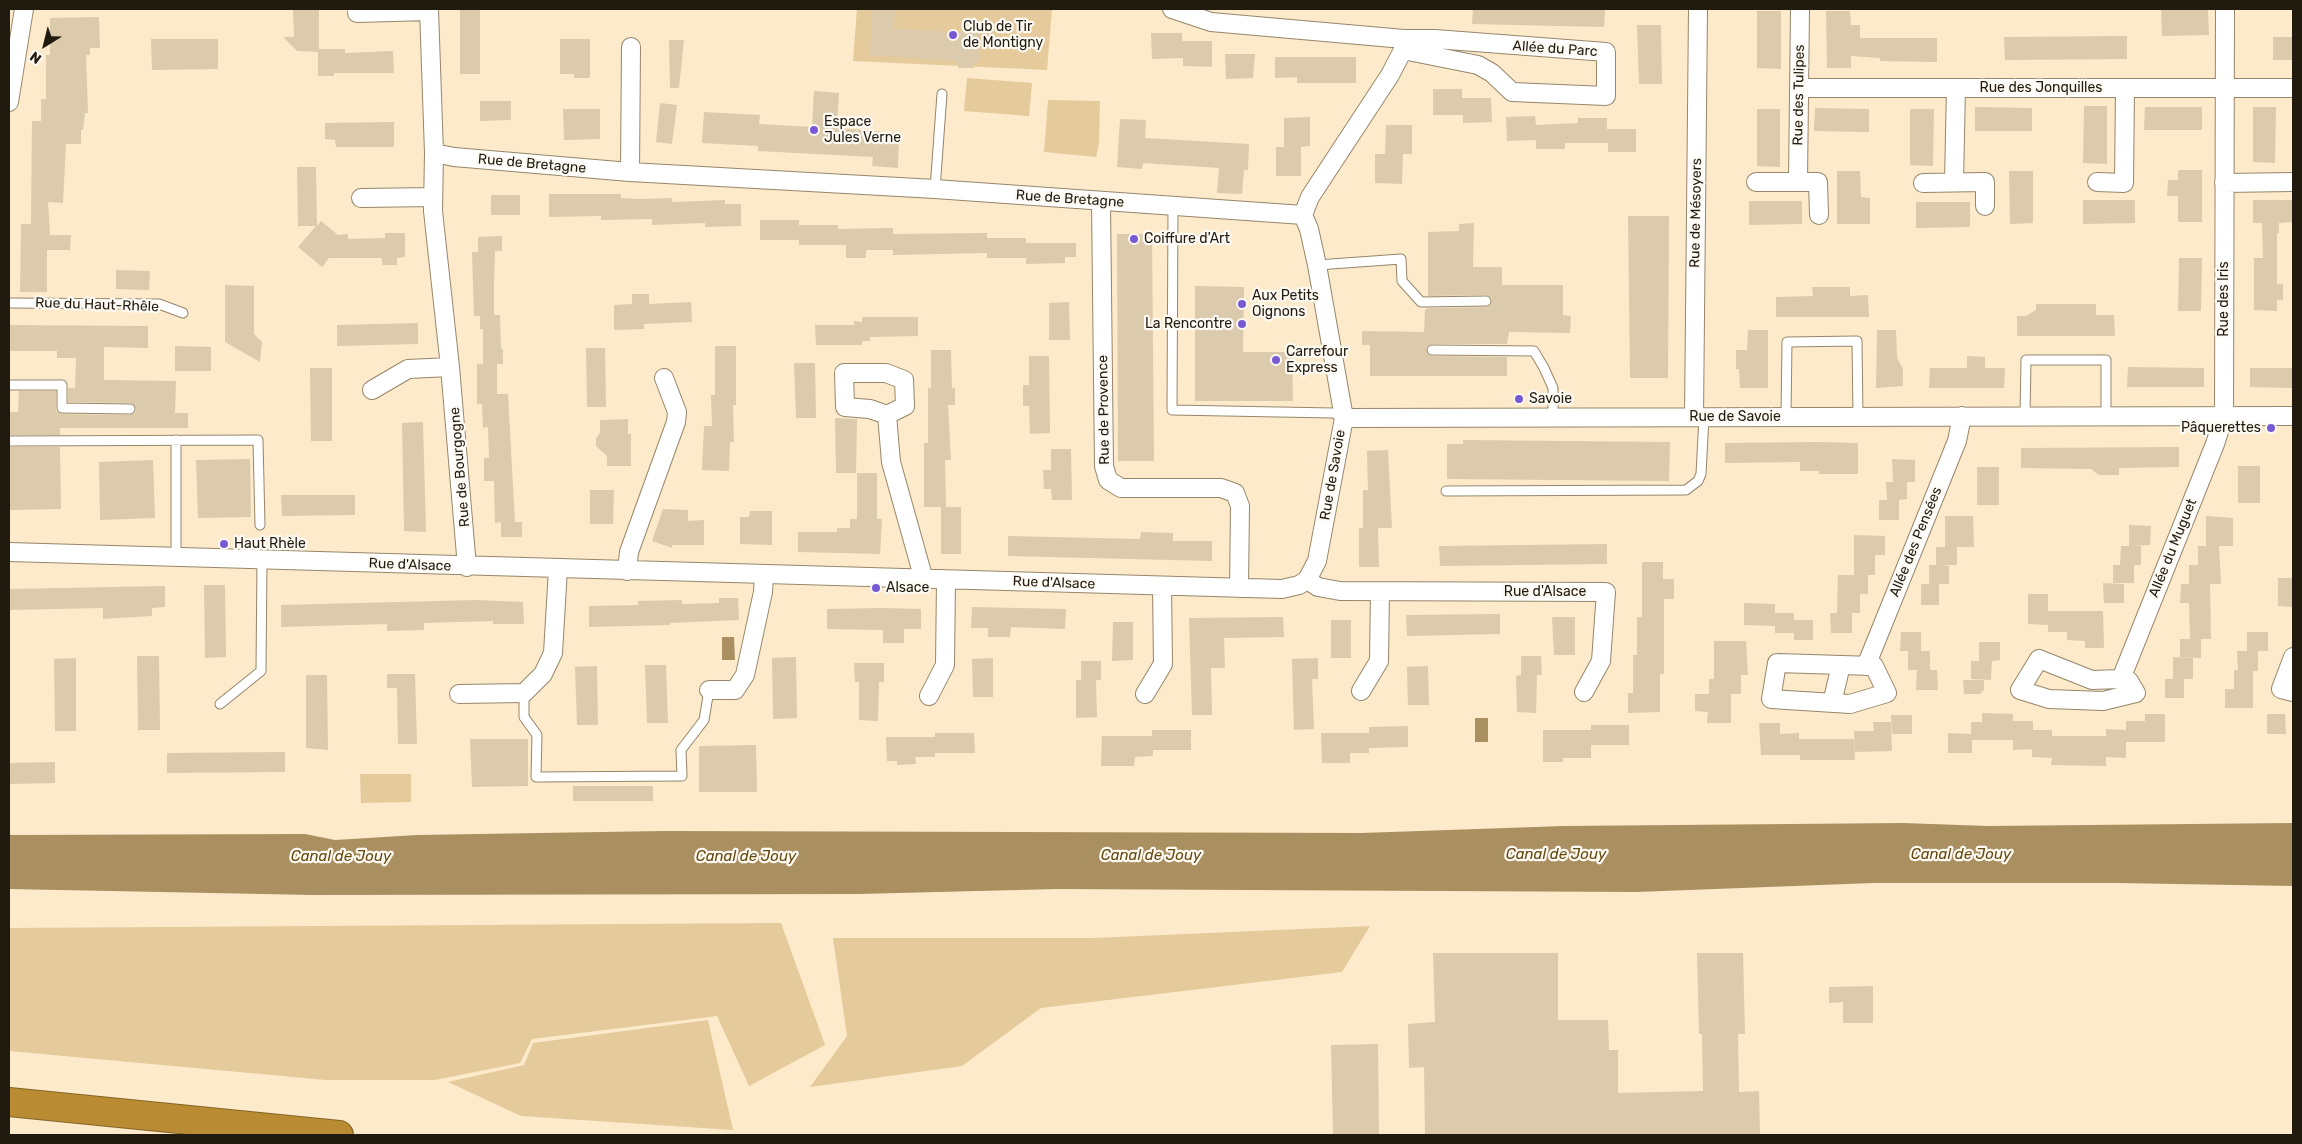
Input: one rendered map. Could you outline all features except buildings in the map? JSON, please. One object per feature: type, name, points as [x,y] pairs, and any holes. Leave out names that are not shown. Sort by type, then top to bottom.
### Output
[{"type":"highway","points":[[9,1102],[339,1135]]},
{"type":"street","points":[[9,102],[24,9]]},
{"type":"street","name":"Allée du Parc","points":[[1172,9],[1211,22],[1404,45],[1478,64],[1492,73],[1512,92],[1606,96],[1606,52],[1435,39],[1404,45]]},
{"type":"street","name":"Rue de Mésoyers","points":[[1698,9],[1699,417]]},
{"type":"street","name":"Rue des Tulipes","points":[[1798,182],[1800,9]]},
{"type":"street","name":"Rue des Iris","points":[[2224,416],[2225,9]]},
{"type":"street","name":"Rue de Bourgogne","points":[[357,13],[429,10],[434,154],[433,197],[467,567]]},
{"type":"street","points":[[1473,43],[1478,64]]},
{"type":"street","points":[[1344,418],[1317,265],[1309,229],[1303,215],[1310,197],[1390,76],[1404,45]]},
{"type":"street","points":[[630,172],[631,47]]},
{"type":"street","name":"Rue des Jonquilles","points":[[1800,88],[2293,88]]},
{"type":"street","points":[[1954,182],[1956,88]]},
{"type":"street","points":[[2097,182],[2124,183],[2125,88]]},
{"type":"street","name":"Rue de Bretagne","points":[[434,154],[630,172],[935,189],[1303,215]]},
{"type":"street","points":[[1756,182],[1818,182],[1819,215]]},
{"type":"street","points":[[1923,183],[1985,182],[1985,206]]},
{"type":"street","points":[[2224,183],[2293,182]]},
{"type":"street","points":[[361,198],[433,197]]},
{"type":"street","name":"Rue de Provence","points":[[1101,202],[1104,466],[1108,480],[1121,488],[1221,488],[1235,493],[1240,506],[1239,588]]},
{"type":"street","points":[[372,390],[408,369],[450,367]]},
{"type":"street","points":[[627,571],[627,560],[676,422],[677,412],[664,378]]},
{"type":"street","points":[[887,415],[891,462],[924,580]]},
{"type":"street","name":"Allée des Pensées","points":[[1866,666],[1957,441],[1962,416]]},
{"type":"street","name":"Allée du Muguet","points":[[2122,679],[2215,444],[2224,416]]},
{"type":"street","name":"Rue de Savoie","points":[[1307,580],[1317,561],[1344,418],[2293,416]]},
{"type":"street","name":"Rue d'Alsace","points":[[9,552],[467,567],[1282,589],[1299,585],[1307,580],[1318,587],[1327,589],[1380,592],[1606,592],[1602,661],[1584,692]]},
{"type":"street","points":[[459,694],[524,693],[543,674],[553,652],[558,569]]},
{"type":"street","points":[[709,690],[735,690],[745,675],[763,592],[764,575]]},
{"type":"street","points":[[929,696],[945,665],[946,580]]},
{"type":"street","points":[[1145,694],[1163,664],[1162,586]]},
{"type":"street","points":[[1361,691],[1379,661],[1380,592]]},
{"type":"street","points":[[2293,657],[2281,689],[2293,692]]},
{"type":"street","points":[[2039,659],[2092,680],[2122,679],[2129,681],[2136,693],[2103,701],[2049,699],[2020,690],[2039,659]]},
{"type":"street","points":[[1776,663],[1841,665],[1874,666],[1887,693],[1850,704],[1771,699],[1776,663]]},
{"type":"street","points":[[1832,703],[1841,665]]},
{"type":"lane","points":[[935,189],[942,94]]},
{"type":"lane","points":[[1173,207],[1172,410],[1324,413],[1344,418]]},
{"type":"lane","points":[[1317,265],[1401,259],[1402,281],[1421,302],[1486,301]]},
{"type":"lane","name":"Rue du Haut-Rhêle","points":[[9,303],[158,304],[183,313]]},
{"type":"lane","points":[[1786,417],[1787,342],[1857,341],[1858,417]]},
{"type":"lane","points":[[1432,350],[1534,351],[1553,388],[1553,417]]},
{"type":"lane","points":[[2026,417],[2026,360],[2106,360],[2106,416]]},
{"type":"lane","points":[[9,385],[62,385],[62,408],[130,409]]},
{"type":"lane","points":[[1446,491],[1686,490],[1698,481],[1701,474],[1699,417]]},
{"type":"lane","points":[[176,440],[176,558]]},
{"type":"lane","points":[[9,441],[258,440],[260,524]]},
{"type":"lane","points":[[220,704],[261,671],[262,561]]},
{"type":"lane","points":[[524,693],[524,717],[537,735],[536,777],[682,776],[681,750],[704,720],[709,690]]},
{"type":"shaded area","name":"Club de Tir de Montigny","points":[[857,9],[1052,9],[1047,70],[853,61]]},
{"type":"shaded area","points":[[967,78],[1032,83],[1029,116],[964,111]]},
{"type":"shaded area","points":[[1048,100],[1100,101],[1099,143],[1096,157],[1044,152]]},
{"type":"shaded area","points":[[360,774],[411,774],[411,802],[361,803]]},
{"type":"shaded area","points":[[781,923],[825,1045],[749,1086],[717,1016],[532,1039],[520,1063],[435,1080],[326,1080],[9,1051],[9,928]]},
{"type":"shaded area","points":[[1370,926],[1342,972],[1041,1008],[962,1066],[810,1087],[847,1036],[833,938],[1093,938]]},
{"type":"shaded area","points":[[708,1020],[733,1130],[521,1116],[448,1082],[524,1065],[533,1043]]},
{"type":"water","points":[[722,637],[734,637],[735,660],[722,660]]},
{"type":"water","points":[[1475,718],[1488,718],[1488,742],[1475,742]]},
{"type":"water","name":"Canal de Jouy","points":[[1903,823],[1988,826],[2293,823],[2293,886],[2118,883],[1873,883],[1636,892],[1057,889],[858,894],[313,895],[9,889],[9,835],[305,834],[335,840],[417,835],[664,831],[1362,833],[1564,826]]},
{"type":"place","name":"Club de Tir de Montigny","points":[[953,35]]},
{"type":"place","name":"Espace Jules Verne","points":[[814,130]]},
{"type":"place","name":"Coiffure d'Art","points":[[1134,239]]},
{"type":"place","name":"Aux Petits Oignons","points":[[1242,304]]},
{"type":"place","name":"La Rencontre","points":[[1242,324]]},
{"type":"place","name":"Carrefour Express","points":[[1276,360]]},
{"type":"place","name":"Savoie","points":[[1519,399]]},
{"type":"place","name":"Pâquerettes","points":[[2271,428]]},
{"type":"place","name":"Haut Rhèle","points":[[224,544]]},
{"type":"place","name":"Alsace","points":[[876,588]]}]
